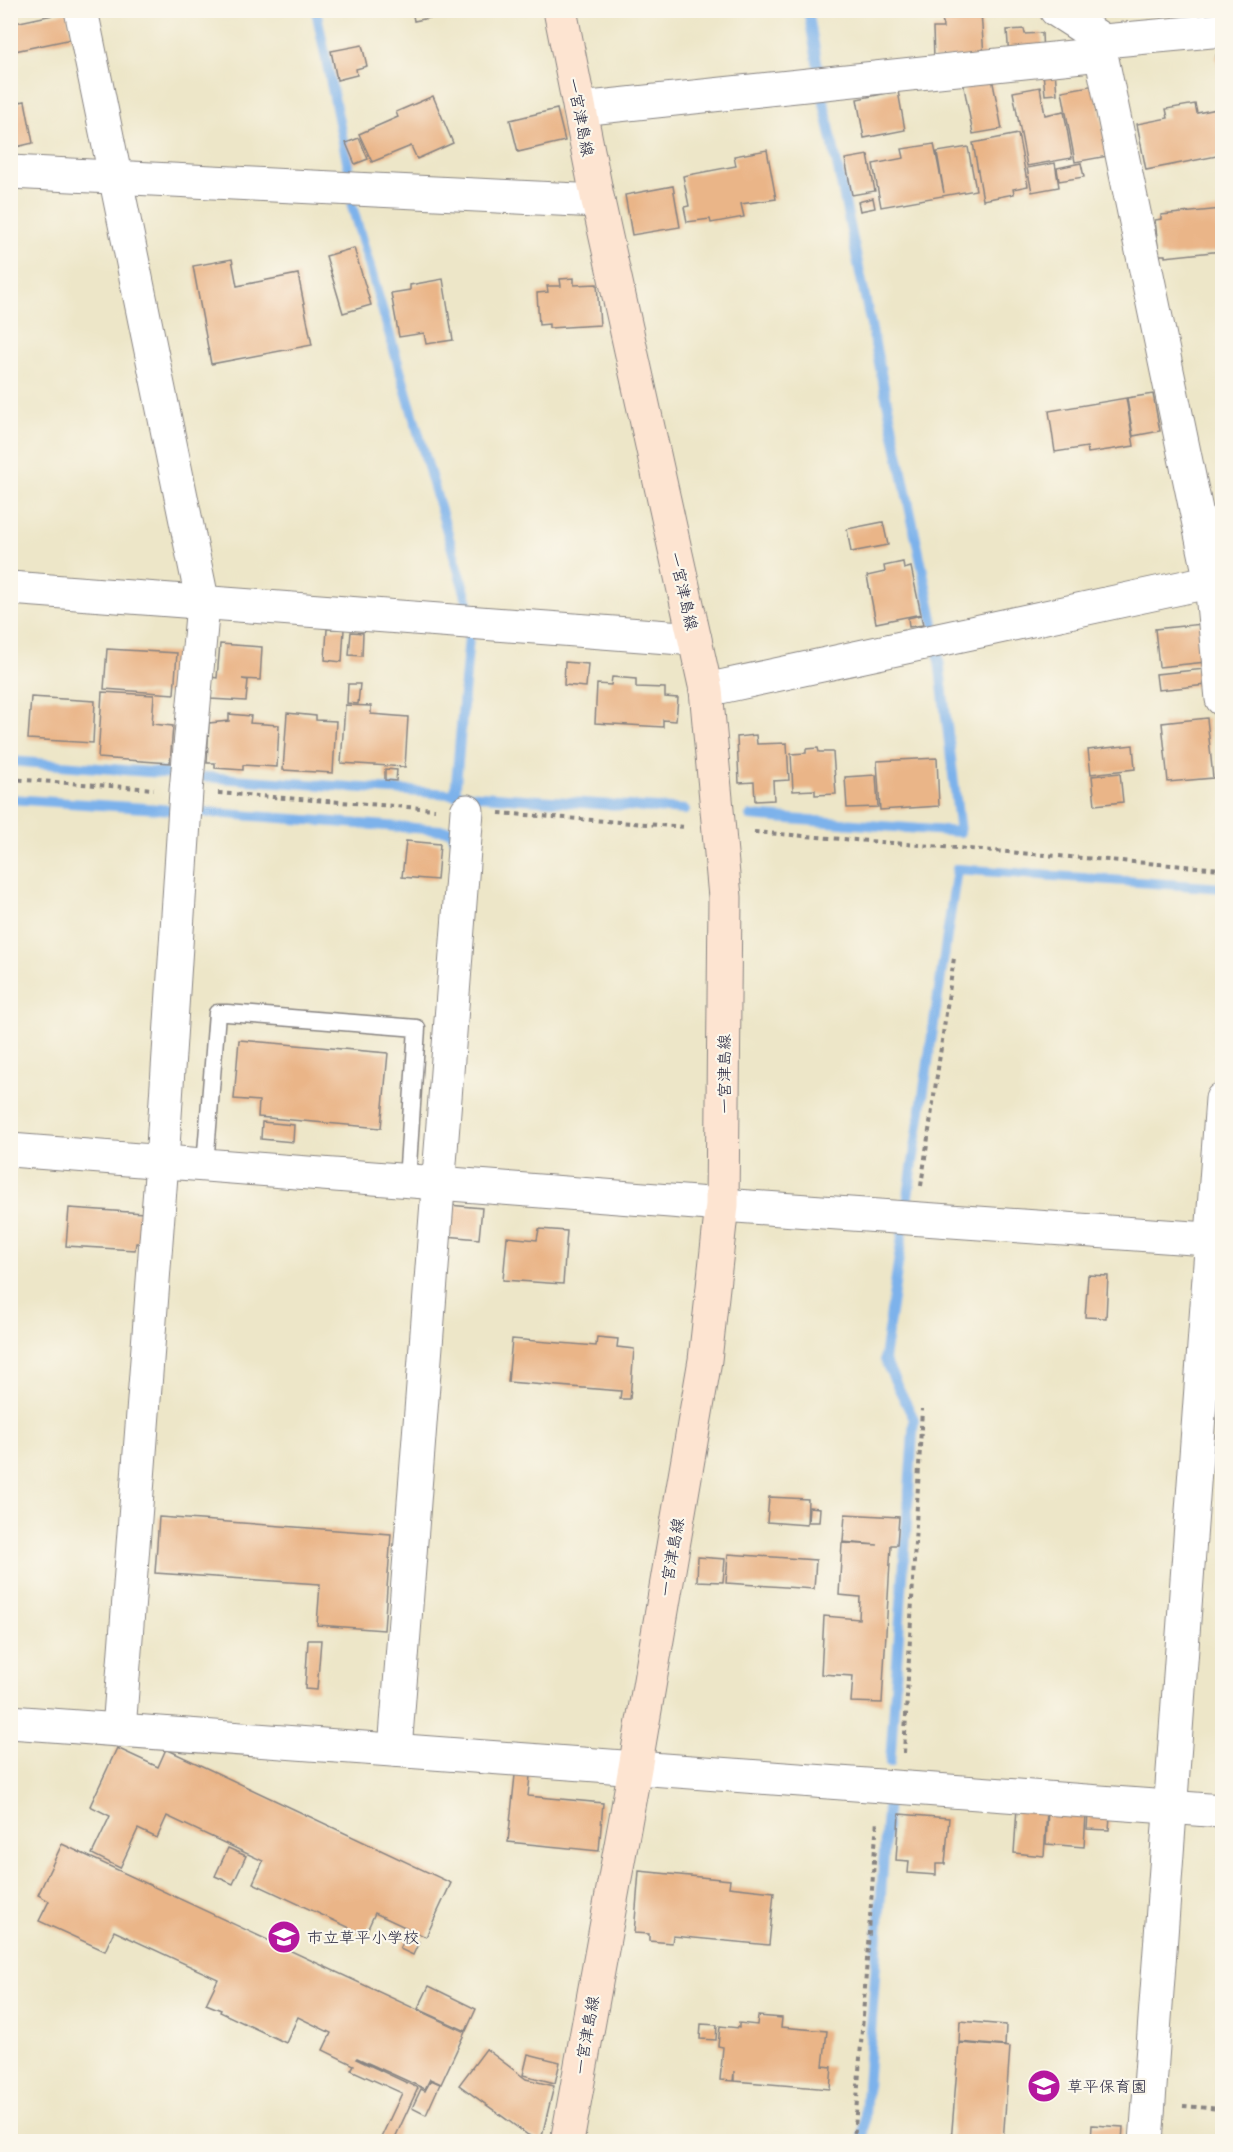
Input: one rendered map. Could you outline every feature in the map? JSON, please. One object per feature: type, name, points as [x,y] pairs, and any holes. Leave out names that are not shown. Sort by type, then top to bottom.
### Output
[{"type":"main road","name":"一宮津島線","points":[[560,10],[598,201],[706,690],[725,897],[722,1205],[705,1360],[635,1768],[567,2142]]},
{"type":"street","points":[[81,10],[203,604],[186,791],[162,1162],[119,1730]]},
{"type":"street","points":[[1056,10],[1103,47],[1217,580],[1222,699]]},
{"type":"street","points":[[580,109],[1103,47],[1222,30]]},
{"type":"street","points":[[10,172],[598,201]]},
{"type":"street","points":[[706,690],[1217,580]]},
{"type":"street","points":[[10,588],[695,639]]},
{"type":"street","points":[[395,1750],[422,1182],[467,811]]},
{"type":"street","points":[[1146,2142],[1217,1239],[1222,1099]]},
{"type":"street","points":[[10,1150],[722,1205],[1217,1239]]},
{"type":"street","points":[[13,1728],[119,1730],[1222,1811]]},
{"type":"lane","points":[[205,1165],[217,1013],[227,1013],[417,1028],[422,1182]]},
{"type":"path","points":[[10,778],[1222,868]]},
{"type":"path","points":[[916,1219],[954,958]]},
{"type":"path","points":[[854,2142],[891,1786],[922,1409]]},
{"type":"path","points":[[1149,2104],[1222,2109]]},
{"type":"building","points":[[412,10],[458,10],[458,12],[414,21]]},
{"type":"building","points":[[981,11],[984,57],[934,59],[933,28],[943,28],[942,13]]},
{"type":"building","points":[[67,12],[72,39],[10,52],[10,24]]},
{"type":"building","points":[[1024,29],[1025,34],[1042,33],[1043,56],[1009,58],[1007,30]]},
{"type":"building","points":[[362,45],[367,66],[356,69],[357,75],[337,80],[331,51]]},
{"type":"building","points":[[1222,54],[1222,83],[1221,83],[1216,55]]},
{"type":"building","points":[[1055,71],[1057,94],[1045,95],[1043,72]]},
{"type":"building","points":[[992,78],[1002,129],[973,134],[963,82]]},
{"type":"building","points":[[1095,85],[1108,156],[1075,162],[1062,91]]},
{"type":"building","points":[[1040,87],[1045,115],[1064,111],[1072,158],[1027,166],[1013,92]]},
{"type":"building","points":[[898,91],[905,130],[864,138],[857,99]]},
{"type":"building","points":[[433,96],[453,143],[417,159],[411,146],[372,162],[359,134],[398,117],[396,112]]},
{"type":"building","points":[[25,101],[33,143],[16,147],[14,138],[10,139],[10,104]]},
{"type":"building","points":[[1195,104],[1197,113],[1222,108],[1222,155],[1146,170],[1137,124],[1168,118],[1166,109]]},
{"type":"building","points":[[557,109],[565,141],[518,152],[510,120]]},
{"type":"building","points":[[1018,134],[1028,186],[1013,189],[1014,194],[983,200],[973,143]]},
{"type":"building","points":[[359,138],[368,159],[355,164],[346,143]]},
{"type":"building","points":[[934,144],[944,193],[937,152],[968,147],[976,190],[881,207],[873,164],[904,158],[902,149]]},
{"type":"building","points":[[767,150],[776,199],[741,204],[744,217],[711,223],[710,219],[687,222],[684,207],[689,206],[683,176],[736,166],[734,156]]},
{"type":"building","points":[[868,155],[875,191],[852,195],[845,159]]},
{"type":"building","points":[[1055,163],[1059,187],[1032,192],[1027,168]]},
{"type":"building","points":[[1081,163],[1084,177],[1059,181],[1057,168]]},
{"type":"building","points":[[673,186],[680,227],[632,235],[625,195]]},
{"type":"building","points":[[873,198],[875,208],[860,211],[858,202]]},
{"type":"building","points":[[1222,209],[1222,251],[1165,257],[1165,255],[1159,255],[1155,220],[1161,219],[1161,215]]},
{"type":"building","points":[[354,248],[371,305],[343,313],[326,256]]},
{"type":"building","points":[[232,259],[237,286],[298,274],[312,345],[211,364],[193,266]]},
{"type":"building","points":[[574,278],[574,285],[597,284],[600,325],[549,328],[549,324],[539,325],[537,293],[548,292],[547,286],[561,286],[560,279]]},
{"type":"building","points":[[443,279],[453,340],[426,344],[424,333],[399,337],[391,293],[410,290],[410,285]]},
{"type":"building","points":[[1153,394],[1160,431],[1133,436],[1127,398]]},
{"type":"building","points":[[1126,398],[1134,446],[1088,453],[1087,447],[1055,452],[1049,411]]},
{"type":"building","points":[[883,522],[888,545],[851,552],[847,529]]},
{"type":"building","points":[[903,562],[904,569],[911,567],[921,614],[876,623],[867,576],[885,572],[884,566]]},
{"type":"building","points":[[921,615],[923,625],[909,627],[908,618]]},
{"type":"building","points":[[1202,624],[1206,662],[1159,667],[1155,629]]},
{"type":"building","points":[[327,629],[344,629],[342,662],[325,660]]},
{"type":"building","points":[[351,632],[363,633],[362,656],[349,655]]},
{"type":"building","points":[[220,644],[262,647],[260,680],[242,679],[248,680],[246,701],[210,699],[211,677],[217,678]]},
{"type":"building","points":[[107,649],[177,653],[174,694],[104,689]]},
{"type":"building","points":[[565,662],[588,664],[586,687],[564,685]]},
{"type":"building","points":[[1205,669],[1207,685],[1158,690],[1156,674]]},
{"type":"building","points":[[612,677],[636,679],[636,687],[665,688],[665,697],[678,698],[676,721],[663,720],[663,727],[595,723],[597,684],[611,685]]},
{"type":"building","points":[[348,684],[360,684],[358,704],[347,703]]},
{"type":"building","points":[[102,692],[154,695],[152,724],[173,726],[170,763],[98,758]]},
{"type":"building","points":[[31,697],[95,701],[93,743],[28,739]]},
{"type":"building","points":[[345,705],[371,706],[371,714],[408,717],[405,767],[341,763]]},
{"type":"building","points":[[287,713],[316,716],[316,720],[336,721],[333,773],[283,770]]},
{"type":"building","points":[[229,714],[251,716],[250,723],[279,725],[277,767],[243,765],[243,770],[215,768],[215,763],[207,763],[209,723],[229,721]]},
{"type":"building","points":[[1207,718],[1213,778],[1168,782],[1162,723]]},
{"type":"building","points":[[756,735],[757,744],[787,743],[789,780],[773,781],[774,800],[755,801],[754,782],[739,783],[737,737]]},
{"type":"building","points":[[1133,745],[1135,769],[1091,774],[1088,750]]},
{"type":"building","points":[[818,748],[819,752],[833,752],[836,794],[815,795],[815,790],[793,791],[791,754],[806,753],[806,749]]},
{"type":"building","points":[[937,758],[939,806],[880,810],[877,761]]},
{"type":"building","points":[[385,769],[397,770],[396,781],[385,780]]},
{"type":"building","points":[[1120,773],[1123,802],[1095,805],[1092,776]]},
{"type":"building","points":[[876,775],[878,807],[847,808],[845,777]]},
{"type":"building","points":[[406,841],[440,844],[437,880],[402,877]]},
{"type":"building","points":[[239,1040],[388,1053],[381,1128],[258,1117],[259,1101],[234,1099]]},
{"type":"building","points":[[262,1122],[294,1125],[293,1142],[261,1139]]},
{"type":"building","points":[[449,1205],[482,1208],[479,1239],[446,1236]]},
{"type":"building","points":[[69,1208],[144,1213],[142,1243],[136,1243],[135,1250],[66,1246]]},
{"type":"building","points":[[539,1229],[567,1231],[563,1284],[503,1280],[507,1237],[537,1240]]},
{"type":"building","points":[[1088,1275],[1108,1276],[1106,1318],[1085,1317]]},
{"type":"building","points":[[597,1337],[618,1339],[617,1347],[634,1349],[630,1399],[620,1399],[621,1391],[508,1382],[512,1339],[596,1346]]},
{"type":"building","points":[[769,1497],[808,1499],[807,1525],[767,1522]]},
{"type":"building","points":[[809,1507],[820,1508],[819,1522],[808,1522]]},
{"type":"building","points":[[845,1514],[899,1517],[897,1545],[891,1545],[882,1703],[851,1702],[853,1676],[821,1674],[824,1616],[859,1619],[860,1597],[839,1595],[842,1543],[878,1545],[843,1542]]},
{"type":"building","points":[[159,1517],[391,1534],[384,1630],[317,1625],[320,1584],[155,1573]]},
{"type":"building","points":[[728,1554],[816,1560],[814,1589],[726,1583]]},
{"type":"building","points":[[698,1557],[725,1559],[723,1582],[697,1581]]},
{"type":"building","points":[[308,1640],[321,1640],[317,1690],[305,1689]]},
{"type":"building","points":[[117,1748],[158,1767],[166,1749],[451,1883],[426,1937],[375,1913],[365,1935],[253,1883],[263,1861],[167,1816],[157,1838],[138,1829],[120,1868],[92,1854],[110,1816],[90,1806]]},
{"type":"building","points":[[515,1775],[530,1776],[528,1796],[603,1803],[599,1851],[508,1842]]},
{"type":"building","points":[[1017,1808],[1047,1811],[1044,1856],[1014,1853]]},
{"type":"building","points":[[1048,1810],[1086,1814],[1084,1847],[1046,1844]]},
{"type":"building","points":[[899,1814],[949,1818],[945,1864],[936,1864],[936,1875],[908,1873],[909,1861],[896,1860]]},
{"type":"building","points":[[1088,1814],[1110,1816],[1109,1830],[1087,1829]]},
{"type":"building","points":[[62,1844],[465,2032],[441,2084],[430,2079],[425,2089],[357,2058],[418,2088],[393,2142],[379,2142],[402,2093],[351,2070],[354,2065],[323,2050],[331,2033],[298,2017],[286,2043],[206,2004],[218,1979],[114,1931],[105,1951],[39,1921],[49,1901],[38,1895]]},
{"type":"building","points":[[228,1848],[246,1856],[233,1884],[215,1876]]},
{"type":"building","points":[[639,1871],[730,1880],[729,1887],[774,1892],[769,1945],[673,1936],[672,1943],[649,1941],[649,1934],[634,1933]]},
{"type":"building","points":[[406,1937],[419,1942],[413,1955],[400,1949]]},
{"type":"building","points":[[429,1986],[476,2009],[466,2031],[418,2009]]},
{"type":"building","points":[[758,2016],[782,2018],[781,2027],[827,2031],[823,2066],[832,2067],[830,2089],[734,2081],[734,2071],[733,2081],[720,2080],[723,2047],[718,2046],[720,2026],[739,2028],[739,2023],[757,2025]]},
{"type":"building","points":[[960,2021],[1006,2025],[1005,2046],[959,2042]]},
{"type":"building","points":[[701,2024],[717,2025],[716,2040],[700,2039]]},
{"type":"building","points":[[959,2043],[1010,2047],[1003,2142],[951,2142]]},
{"type":"building","points":[[486,2049],[526,2079],[554,2086],[541,2140],[528,2135],[459,2085]]},
{"type":"building","points":[[528,2054],[560,2062],[555,2083],[523,2075]]},
{"type":"building","points":[[431,2080],[440,2084],[426,2115],[412,2108],[421,2089],[425,2091]]},
{"type":"building","points":[[1092,2125],[1123,2127],[1122,2142],[1091,2142]]},
{"type":"waterway","points":[[316,10],[348,166]]},
{"type":"waterway","points":[[808,10],[819,73]]},
{"type":"waterway","points":[[822,93],[934,624]]},
{"type":"waterway","points":[[352,206],[470,610]]},
{"type":"waterway","points":[[455,795],[469,637]]},
{"type":"waterway","points":[[750,816],[960,832],[938,652]]},
{"type":"waterway","points":[[10,761],[175,774]]},
{"type":"waterway","points":[[205,777],[685,810]]},
{"type":"waterway","points":[[10,799],[174,810]]},
{"type":"waterway","points":[[200,812],[454,831],[453,838]]},
{"type":"waterway","points":[[907,1203],[957,869],[1222,888]]},
{"type":"waterway","points":[[890,1763],[914,1419],[884,1359],[903,1230]]},
{"type":"waterway","points":[[863,2142],[888,1798]]},
{"type":"place","name":"市立草平小学校","points":[[284,1937]]},
{"type":"place","name":"草平保育園","points":[[1044,2086]]}]
